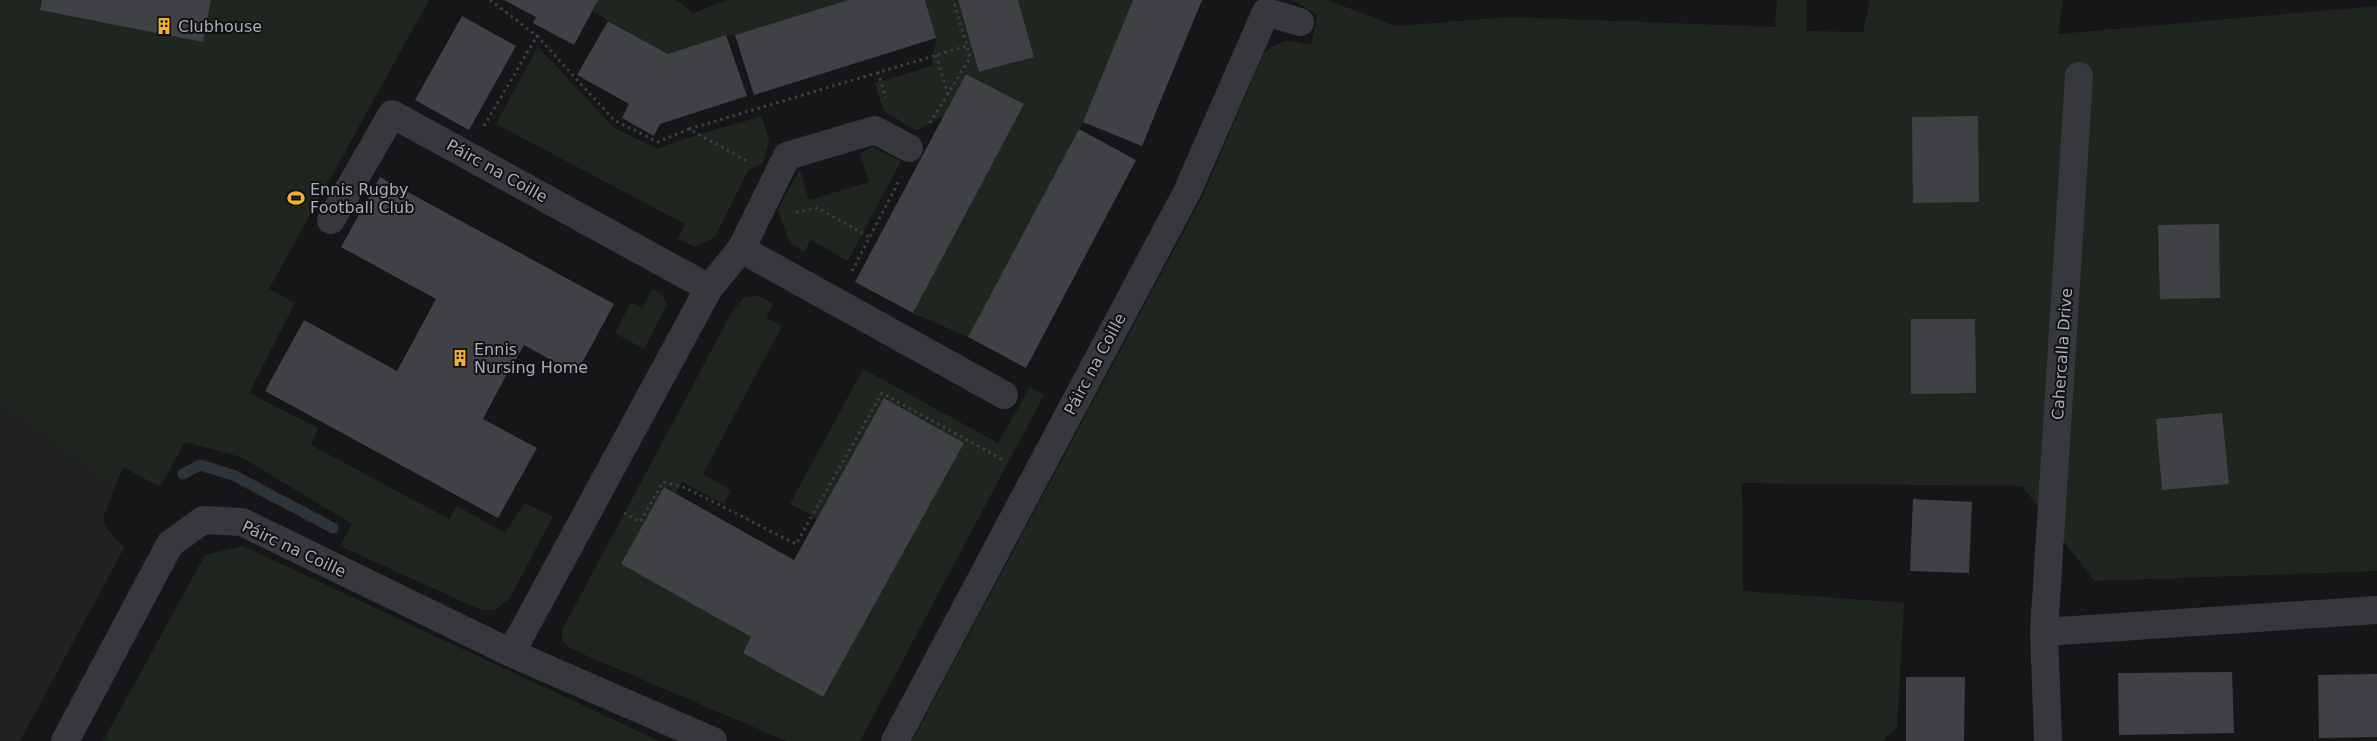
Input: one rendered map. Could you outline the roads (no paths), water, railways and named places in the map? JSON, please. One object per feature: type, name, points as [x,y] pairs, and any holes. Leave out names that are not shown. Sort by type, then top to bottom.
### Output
[{"type":"street","name":"Páirc na Coille","points":[[896,741],[1186,192],[1266,12],[1300,22]]},
{"type":"street","name":"Cahercalla Drive","points":[[2048,741],[2044,632],[2079,76]]},
{"type":"street","name":"Páirc na Coille","points":[[332,220],[392,114],[709,288]]},
{"type":"street","points":[[510,653],[709,288],[741,249],[788,156],[875,130],[917,139]]},
{"type":"street","points":[[741,249],[835,303],[1004,395]]},
{"type":"street","name":"Páirc na Coille","points":[[65,741],[170,544],[203,520],[242,522],[510,653],[713,741]]},
{"type":"street","points":[[2044,632],[2377,610]]},
{"type":"waterway","points":[[183,474],[200,465],[233,475],[333,528]]},
{"type":"place","name":"Clubhouse","points":[[164,26]]},
{"type":"place","name":"Ennis Rugby Football Club","points":[[296,198]]},
{"type":"place","name":"Ennis Nursing Home","points":[[460,358]]}]
